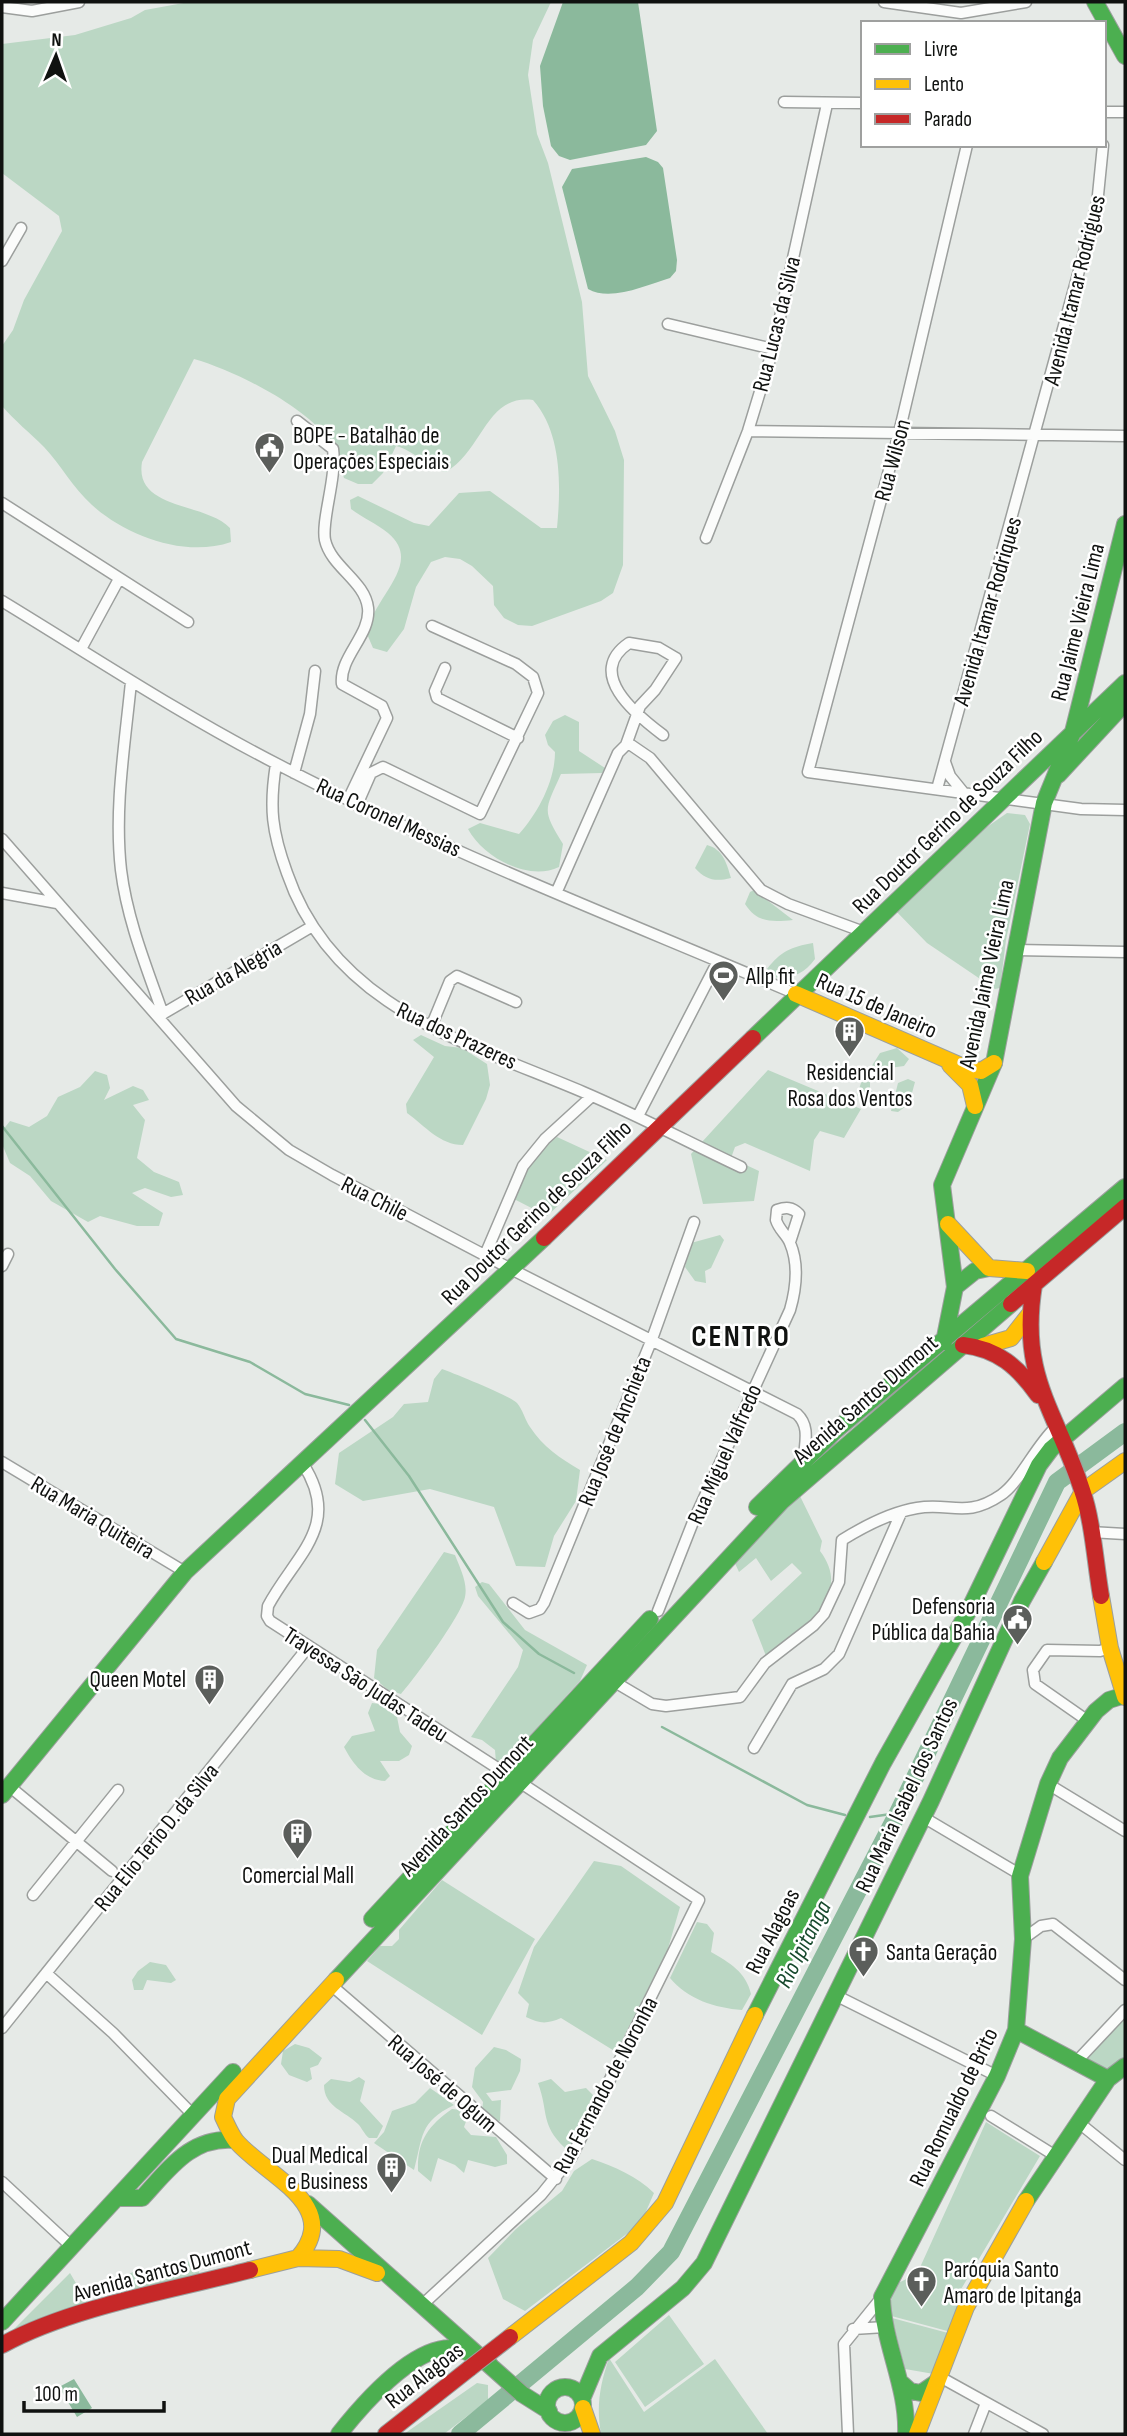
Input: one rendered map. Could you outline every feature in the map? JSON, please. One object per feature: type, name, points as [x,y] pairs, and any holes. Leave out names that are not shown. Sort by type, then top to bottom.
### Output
[{"type":"main road","points":[[1095,2],[1106,21]]},
{"type":"main road","points":[[1106,22],[1125,56]]},
{"type":"main road","name":"Rua Jaime Vieira Lima","points":[[1073,732],[1125,524]]},
{"type":"main road","name":"Rua Doutor Gerino de Souza Filho","points":[[5,1791],[185,1572],[511,1269],[796,994],[1125,683]]},
{"type":"main road","name":"Rua Doutor Gerino de Souza Filho","points":[[1054,779],[1125,702]]},
{"type":"main road","name":"Avenida Jaime Vieira Lima","points":[[944,1343],[955,1287],[942,1185],[994,1063],[1044,803],[1073,732]]},
{"type":"main road","name":"Rua 15 de Janeiro","points":[[796,994],[974,1071],[985,1070],[994,1063]]},
{"type":"main road","name":"Rua 15 de Janeiro","points":[[940,1057],[971,1085],[975,1106]]},
{"type":"main road","name":"Avenida Santos Dumont","points":[[2,2322],[512,1777],[613,1681],[781,1502],[963,1345],[1125,1187]]},
{"type":"main road","name":"Avenida Santos Dumont","points":[[235,2140],[223,2117],[228,2099],[658,1611],[804,1459],[944,1343],[1125,1207]]},
{"type":"main road","points":[[947,1222],[989,1268]]},
{"type":"main road","points":[[955,1287],[975,1271],[989,1268],[1031,1278],[1029,1315],[1033,1365],[1045,1405],[1082,1487],[1110,1648],[1125,1695]]},
{"type":"main road","points":[[963,1345],[1004,1343],[1016,1335],[1029,1315]]},
{"type":"main road","points":[[983,1346],[1009,1359],[1045,1405]]},
{"type":"main road","name":"Rua Alagoas","points":[[386,2434],[631,2243],[665,2203],[777,1971],[883,1763],[968,1612],[1039,1465],[1061,1440],[1125,1386]]},
{"type":"main road","name":"Rua Maria Isabel dos Santos","points":[[582,2403],[600,2356],[682,2288],[704,2263],[923,1817],[1022,1601],[1082,1487],[1125,1461]]},
{"type":"main road","name":"Rua Romualdo de Brito","points":[[882,2297],[997,2076],[1016,2030],[1023,1940],[1021,1875],[1048,1784],[1060,1758],[1088,1721],[1109,1700],[1125,1695]]},
{"type":"main road","points":[[1016,2030],[1108,2079]]},
{"type":"main road","points":[[917,2434],[966,2307],[986,2267],[1054,2155],[1108,2079],[1125,2066]]},
{"type":"main road","points":[[117,2198],[142,2198],[195,2144],[215,2137],[235,2140],[390,2280],[558,2422],[574,2420],[582,2403]]},
{"type":"main road","points":[[298,2258],[310,2245],[313,2234],[313,2218],[306,2203]]},
{"type":"main road","name":"Avenida Santos Dumont","points":[[2,2345],[24,2333],[131,2301],[298,2258],[346,2261],[390,2280]]},
{"type":"main road","points":[[882,2297],[885,2327],[904,2401],[906,2434]]},
{"type":"main road","points":[[339,2434],[352,2416],[396,2376],[429,2353],[457,2350],[490,2365]]},
{"type":"main road","points":[[900,2382],[910,2391],[922,2393],[938,2379]]},
{"type":"main road","points":[[526,2397],[552,2394],[567,2387],[576,2391],[592,2434]]},
{"type":"main road","points":[[552,2394],[558,2422]]},
{"type":"main road","points":[[904,2401],[917,2396],[929,2404]]},
{"type":"street","points":[[2,7],[21,6],[50,10],[79,2]]},
{"type":"street","points":[[884,2],[961,13],[1026,2]]},
{"type":"street","points":[[784,102],[861,103]]},
{"type":"street","name":"Rua Lucas da Silva","points":[[706,538],[748,431],[773,349],[827,104]]},
{"type":"street","points":[[1106,112],[1125,113]]},
{"type":"street","name":"Rua Wilson","points":[[937,789],[808,772],[899,433],[967,147]]},
{"type":"street","name":"Avenida Itamar Rodrigues","points":[[1037,433],[1097,205],[1103,147]]},
{"type":"street","points":[[2,261],[21,228]]},
{"type":"street","points":[[668,324],[773,349]]},
{"type":"street","points":[[296,421],[333,449],[334,479],[324,538],[329,553],[366,600],[368,611],[342,678],[346,688],[376,702],[386,712],[386,725],[353,802]]},
{"type":"street","points":[[748,431],[1125,436]]},
{"type":"street","name":"Avenida Itamar Rodriques","points":[[937,789],[1037,433]]},
{"type":"street","points":[[2,503],[188,622]]},
{"type":"street","points":[[81,649],[120,579]]},
{"type":"street","name":"Rua Coronel Messias","points":[[2,601],[131,682],[293,773],[353,802],[796,994]]},
{"type":"street","points":[[373,751],[383,767],[480,814],[518,738],[538,694],[533,677],[516,664],[432,626]]},
{"type":"street","points":[[557,891],[618,753],[626,745],[638,713],[676,658],[659,648],[629,643],[618,651],[611,664],[611,678],[638,713],[663,735]]},
{"type":"street","points":[[445,668],[435,691],[437,698],[518,738]]},
{"type":"street","points":[[293,773],[310,714],[315,671]]},
{"type":"street","points":[[131,682],[120,805],[121,869],[133,927],[160,1016]]},
{"type":"street","points":[[626,745],[631,745],[650,758],[761,890],[788,904],[864,932]]},
{"type":"street","points":[[945,761],[950,776],[963,792]]},
{"type":"street","name":"Rua dos Prazeres","points":[[276,764],[270,806],[272,825],[291,885],[310,928],[365,984],[392,1005],[431,1027],[638,1116],[741,1167]]},
{"type":"street","points":[[353,802],[371,774],[383,767]]},
{"type":"street","points":[[937,789],[1007,796],[1081,809],[1125,810]]},
{"type":"street","name":"Rua Chile","points":[[2,839],[160,1016],[236,1106],[289,1150],[511,1269],[753,1390],[804,1421],[804,1459]]},
{"type":"street","points":[[2,893],[57,903]]},
{"type":"street","name":"Rua da Alegria","points":[[160,1016],[310,928]]},
{"type":"street","points":[[1014,950],[1125,952]]},
{"type":"street","points":[[638,1116],[718,961]]},
{"type":"street","points":[[431,1027],[450,981],[457,976],[516,1002]]},
{"type":"street","points":[[485,1255],[523,1166],[545,1139],[592,1096]]},
{"type":"street","name":"Rua Miguel Valfredo","points":[[658,1611],[693,1522],[794,1295],[796,1276],[790,1242],[776,1220],[777,1210],[790,1208],[799,1214],[790,1242]]},
{"type":"street","name":"Rua José de Anchieta","points":[[513,1603],[529,1613],[540,1609],[544,1603],[652,1339],[694,1222]]},
{"type":"street","points":[[2,1266],[8,1254]]},
{"type":"street","points":[[613,1681],[652,1704],[666,1706],[740,1696],[765,1663],[824,1614],[839,1582],[842,1540],[917,1507],[966,1510],[991,1501],[1013,1485],[1027,1461],[1061,1440]]},
{"type":"street","name":"Rua Maria Quiteira","points":[[2,1462],[185,1572]]},
{"type":"street","name":"Travessa São Judas Tadeu","points":[[303,1464],[315,1488],[318,1515],[316,1530],[310,1544],[274,1594],[267,1616],[281,1630],[699,1900]]},
{"type":"street","points":[[754,1748],[792,1684],[824,1669],[839,1654],[901,1513]]},
{"type":"street","points":[[1090,1532],[1125,1534]]},
{"type":"street","name":"Rua Elio Terio D. da Silva","points":[[2,2028],[309,1646]]},
{"type":"street","points":[[1088,1721],[1035,1684],[1033,1670],[1047,1650],[1100,1651],[1110,1648]]},
{"type":"street","points":[[1048,1784],[1125,1831]]},
{"type":"street","points":[[33,1895],[118,1790]]},
{"type":"street","points":[[5,1791],[112,1871]]},
{"type":"street","points":[[923,1817],[1021,1875]]},
{"type":"street","name":"Rua Fernando de Noronha","points":[[421,2306],[556,2179],[585,2132],[699,1900]]},
{"type":"street","points":[[1023,1940],[1041,1926],[1053,1924],[1125,1980]]},
{"type":"street","points":[[46,1973],[113,2033],[194,2116]]},
{"type":"street","name":"Rua José de Ogum","points":[[331,1985],[556,2179]]},
{"type":"street","points":[[835,1995],[997,2076]]},
{"type":"street","points":[[1076,2062],[1125,2010]]},
{"type":"street","points":[[991,2116],[1054,2155]]},
{"type":"street","points":[[1078,2122],[1125,2160]]},
{"type":"street","points":[[2,2182],[72,2247]]},
{"type":"street","points":[[848,2434],[843,2350],[853,2329],[882,2297]]},
{"type":"street","points":[[853,2329],[885,2327]]},
{"type":"street","points":[[938,2379],[1043,2434]]},
{"type":"street","points":[[974,2434],[986,2403]]},
{"type":"shaded area","points":[[189,2],[551,2],[533,40],[528,75],[537,134],[548,163],[582,302],[588,376],[615,431],[624,460],[623,565],[613,593],[601,601],[532,626],[518,625],[504,618],[494,605],[493,586],[472,566],[460,559],[445,557],[431,562],[416,587],[404,629],[387,652],[373,648],[367,634],[371,620],[399,569],[401,557],[398,545],[388,533],[351,509],[350,500],[358,496],[414,523],[429,526],[459,493],[490,491],[541,528],[557,528],[559,478],[554,444],[543,413],[533,400],[517,400],[505,405],[486,425],[459,462],[446,472],[396,446],[383,473],[372,484],[358,484],[344,478],[331,442],[301,413],[247,380],[194,359],[142,462],[142,478],[149,489],[160,497],[205,513],[230,528],[231,542],[195,547],[139,535],[106,516],[85,498],[44,447],[2,406],[2,346],[13,330],[24,300],[62,231],[59,216],[2,173],[2,44],[75,35],[131,18],[145,10]]},
{"type":"shaded area","points":[[563,2],[638,2],[657,131],[646,145],[570,160],[559,156],[551,146],[543,106],[540,66]]},
{"type":"shaded area","points":[[646,157],[658,162],[663,168],[677,260],[676,271],[670,278],[629,291],[597,293],[588,289],[562,187],[572,169]]},
{"type":"shaded area","points":[[565,715],[579,722],[579,751],[605,768],[602,773],[561,774],[548,810],[551,824],[563,844],[559,867],[547,871],[521,869],[484,849],[468,829],[480,823],[519,834],[539,806],[552,774],[555,752],[548,745],[545,735],[553,721]]},
{"type":"shaded area","points":[[1007,813],[1025,815],[1030,824],[1006,940],[1000,988],[995,989],[927,943],[894,909],[961,845]]},
{"type":"shaded area","points":[[707,845],[721,854],[731,878],[711,879],[695,868]]},
{"type":"shaded area","points":[[754,890],[793,920],[772,921],[755,915],[745,904],[750,892]]},
{"type":"shaded area","points":[[813,943],[815,959],[806,969],[789,977],[770,977],[767,969],[782,954],[792,948]]},
{"type":"shaded area","points":[[421,1035],[445,1046],[462,1048],[487,1064],[490,1085],[486,1099],[463,1145],[440,1138],[407,1113],[406,1104],[434,1057],[413,1040]]},
{"type":"shaded area","points":[[897,1048],[909,1059],[904,1066],[882,1069],[870,1079],[870,1089],[884,1104],[882,1107],[867,1105],[857,1095],[861,1083],[880,1053]]},
{"type":"shaded area","points":[[768,1070],[861,1109],[844,1138],[820,1131],[814,1140],[810,1171],[745,1143],[735,1147],[731,1158],[759,1171],[754,1201],[703,1204],[691,1154]]},
{"type":"shaded area","points":[[95,1071],[107,1075],[110,1088],[104,1100],[133,1086],[143,1090],[149,1100],[133,1105],[145,1120],[137,1158],[154,1172],[179,1182],[183,1195],[171,1197],[145,1188],[132,1193],[163,1213],[159,1226],[137,1226],[100,1216],[88,1222],[51,1201],[30,1176],[10,1163],[2,1144],[2,1131],[10,1121],[29,1127],[47,1116],[58,1097],[80,1087]]},
{"type":"shaded area","points":[[908,1079],[915,1082],[909,1104],[898,1112],[891,1111],[898,1083]]},
{"type":"shaded area","points":[[557,1137],[607,1160],[547,1216],[514,1199],[530,1164]]},
{"type":"shaded area","points":[[720,1235],[724,1240],[711,1268],[705,1271],[706,1283],[695,1281],[685,1267],[691,1243]]},
{"type":"shaded area","points":[[442,1369],[513,1400],[540,1440],[580,1470],[576,1501],[554,1536],[545,1567],[516,1566],[494,1507],[430,1489],[363,1501],[335,1484],[339,1453],[393,1417],[404,1404],[428,1402],[434,1379]]},
{"type":"shaded area","points":[[799,1494],[822,1541],[820,1551],[829,1568],[831,1583],[819,1612],[794,1636],[766,1656],[752,1620],[802,1573],[792,1563],[771,1581],[756,1558],[739,1572],[733,1559]]},
{"type":"shaded area","points":[[444,1552],[455,1555],[463,1576],[466,1592],[462,1606],[437,1647],[401,1694],[388,1690],[374,1678],[377,1650]]},
{"type":"shaded area","points":[[482,1582],[489,1584],[525,1630],[587,1665],[580,1681],[503,1765],[496,1763],[495,1750],[482,1740],[471,1737],[518,1667],[523,1650],[478,1596],[475,1587]]},
{"type":"shaded area","points":[[372,1703],[380,1704],[397,1717],[400,1732],[412,1746],[409,1755],[399,1761],[380,1761],[390,1776],[385,1781],[371,1778],[360,1770],[344,1747],[352,1736],[375,1731],[368,1713]]},
{"type":"shaded area","points":[[594,1861],[621,1866],[680,1907],[667,1952],[616,2052],[561,2018],[544,2022],[526,2017],[529,2004],[518,1993],[534,1947]]},
{"type":"shaded area","points":[[442,1880],[535,1939],[482,2035],[367,1961],[380,1946],[392,1946],[399,1939],[399,1930]]},
{"type":"shaded area","points":[[697,1922],[707,1924],[714,1933],[711,1952],[731,1964],[749,1986],[751,1994],[742,2010],[722,2007],[693,1997],[670,1978]]},
{"type":"shaded area","points":[[150,1962],[166,1965],[176,1980],[171,1983],[147,1980],[143,1990],[134,1990],[132,1980],[138,1971]]},
{"type":"shaded area","points":[[1125,2013],[1125,2057],[1106,2070],[1080,2057]]},
{"type":"shaded area","points":[[295,2044],[309,2048],[322,2058],[318,2065],[310,2068],[312,2079],[307,2082],[289,2075],[281,2064],[283,2051]]},
{"type":"shaded area","points":[[494,2047],[506,2050],[521,2059],[520,2071],[511,2090],[486,2093],[492,2101],[501,2100],[500,2121],[490,2120],[482,2112],[483,2102],[472,2087],[475,2068]]},
{"type":"shaded area","points":[[359,2077],[365,2081],[360,2101],[383,2126],[377,2138],[369,2138],[358,2124],[327,2099],[324,2085],[331,2079],[350,2082]]},
{"type":"shaded area","points":[[551,2079],[565,2092],[586,2088],[593,2095],[575,2142],[565,2148],[548,2125],[538,2083]]},
{"type":"shaded area","points":[[430,2088],[454,2105],[428,2124],[421,2139],[414,2170],[374,2143],[384,2132],[392,2111],[415,2103]]},
{"type":"shaded area","points":[[452,2109],[461,2110],[468,2116],[464,2127],[471,2135],[496,2137],[507,2155],[507,2164],[495,2167],[468,2160],[464,2173],[455,2165],[438,2158],[431,2182],[418,2171],[420,2151],[426,2135],[436,2122]]},
{"type":"shaded area","points":[[986,2122],[1040,2156],[957,2296],[960,2306],[951,2332],[884,2314],[896,2284],[917,2274]]},
{"type":"shaded area","points":[[592,2159],[625,2173],[654,2193],[641,2223],[525,2311],[503,2299],[488,2258],[516,2229],[562,2191],[574,2171]]},
{"type":"shaded area","points":[[183,2261],[194,2262],[200,2274],[137,2292],[124,2282],[125,2276],[133,2272],[160,2276]]},
{"type":"shaded area","points":[[70,2273],[87,2302],[99,2310],[7,2336]]},
{"type":"shaded area","points":[[669,2315],[704,2364],[645,2407],[615,2362]]},
{"type":"shaded area","points":[[892,2318],[948,2333],[934,2374],[905,2369]]},
{"type":"shaded area","points":[[609,2358],[644,2412],[715,2359],[768,2434],[601,2434],[600,2396]]},
{"type":"shaded area","points":[[74,2379],[92,2408],[77,2417],[59,2387]]},
{"type":"shaded area","points":[[477,2383],[488,2385],[488,2400],[444,2434],[404,2434]]},
{"type":"waterway","points":[[2,1126],[115,1269],[176,1339],[250,1362],[305,1394],[349,1405]]},
{"type":"waterway","points":[[365,1420],[409,1476],[503,1622],[539,1654],[574,1673]]},
{"type":"waterway","name":"Rio Ipitanga","points":[[460,2434],[637,2287],[671,2252],[898,1813],[1057,1482],[1125,1432]]},
{"type":"waterway","points":[[662,1727],[807,1805],[845,1815]]},
{"type":"waterway","points":[[870,1817],[898,1813]]},
{"type":"traffic: fast","points":[[1095,2],[1106,21]]},
{"type":"traffic: fast","points":[[1106,22],[1125,56]]},
{"type":"traffic: fast","points":[[944,1342],[955,1287],[942,1185],[994,1063],[1044,803],[1073,732],[1125,524]]},
{"type":"traffic: fast","points":[[753,1038],[1125,683]]},
{"type":"traffic: fast","points":[[1058,775],[1125,703]]},
{"type":"traffic: fast","points":[[757,1507],[835,1431],[1125,1187]]},
{"type":"traffic: fast","points":[[2,1795],[185,1572],[544,1238]]},
{"type":"traffic: fast","points":[[955,1287],[975,1271],[989,1268]]},
{"type":"traffic: fast","points":[[336,1980],[781,1502],[1011,1304]]},
{"type":"traffic: fast","points":[[755,2015],[883,1763],[968,1612],[1039,1465],[1051,1449],[1125,1386]]},
{"type":"traffic: fast","points":[[582,2399],[600,2356],[683,2288],[704,2263],[931,1801],[1022,1601],[1044,1562]]},
{"type":"traffic: fast","points":[[372,1919],[650,1619]]},
{"type":"traffic: fast","points":[[906,2434],[906,2416],[886,2331],[882,2297],[997,2076],[1016,2030],[1023,1939],[1020,1876],[1048,1784],[1060,1758],[1096,1711],[1109,1700],[1125,1695]]},
{"type":"traffic: fast","points":[[1016,2030],[1108,2079]]},
{"type":"traffic: fast","points":[[1026,2201],[1108,2079],[1125,2066]]},
{"type":"traffic: fast","points":[[2,2322],[233,2072]]},
{"type":"traffic: fast","points":[[117,2198],[142,2198],[172,2166],[193,2149],[219,2140],[235,2140]]},
{"type":"traffic: fast","points":[[308,2204],[522,2394],[549,2411]]},
{"type":"traffic: fast","points":[[339,2434],[374,2394],[403,2368],[419,2358],[435,2351],[455,2348],[490,2365]]},
{"type":"traffic: fast","points":[[900,2382],[910,2391],[921,2393],[937,2382]]},
{"type":"traffic: fast","points":[[565,2387],[577,2393],[583,2405],[577,2417],[565,2423],[553,2417],[547,2405],[553,2393],[565,2387]]},
{"type":"traffic: slow","points":[[796,994],[966,1068],[981,1071],[994,1063]]},
{"type":"traffic: slow","points":[[950,1065],[970,1085],[975,1106]]},
{"type":"traffic: slow","points":[[948,1224],[989,1268],[1027,1271]]},
{"type":"traffic: slow","points":[[983,1346],[1011,1338],[1029,1315]]},
{"type":"traffic: slow","points":[[1044,1562],[1083,1491],[1125,1461]]},
{"type":"traffic: slow","points":[[1101,1596],[1110,1648],[1125,1697]]},
{"type":"traffic: slow","points":[[250,2270],[298,2258],[310,2239],[312,2222],[307,2207],[296,2193],[234,2139],[223,2117],[227,2099],[336,1980]]},
{"type":"traffic: slow","points":[[510,2337],[631,2243],[665,2203],[755,2015]]},
{"type":"traffic: slow","points":[[917,2434],[966,2307],[1026,2201]]},
{"type":"traffic: slow","points":[[298,2258],[339,2259],[377,2273]]},
{"type":"traffic: slow","points":[[583,2408],[592,2434]]},
{"type":"traffic: jam","points":[[544,1238],[753,1038]]},
{"type":"traffic: jam","points":[[1011,1304],[1125,1207]]},
{"type":"traffic: jam","points":[[1034,1285],[1031,1317],[1036,1369],[1086,1502],[1101,1596]]},
{"type":"traffic: jam","points":[[963,1345],[997,1355],[1015,1368],[1038,1395]]},
{"type":"traffic: jam","points":[[2,2345],[59,2320],[90,2310],[250,2270]]},
{"type":"traffic: jam","points":[[470,2368],[510,2337]]},
{"type":"traffic: jam","points":[[386,2434],[470,2368]]},
{"type":"place","name":"BOPE - Batalhão de Operações Especiais","points":[[270,475]]},
{"type":"place","name":"Allp fit","points":[[723,1003]]},
{"type":"place","name":"Residencial Rosa dos Ventos","points":[[850,1058]]},
{"type":"place","name":"Defensoria Pública da Bahia","points":[[1018,1646]]},
{"type":"place","name":"Queen Motel","points":[[209,1706]]},
{"type":"place","name":"Comercial Mall","points":[[298,1861]]},
{"type":"place","name":"Santa Geração","points":[[863,1979]]},
{"type":"place","name":"Dual Medical e Business","points":[[391,2195]]},
{"type":"place","name":"Paróquia Santo Amaro de Ipitanga","points":[[921,2309]]},
{"type":"district","name":"CENTRO","points":[[741,1336]]}]
